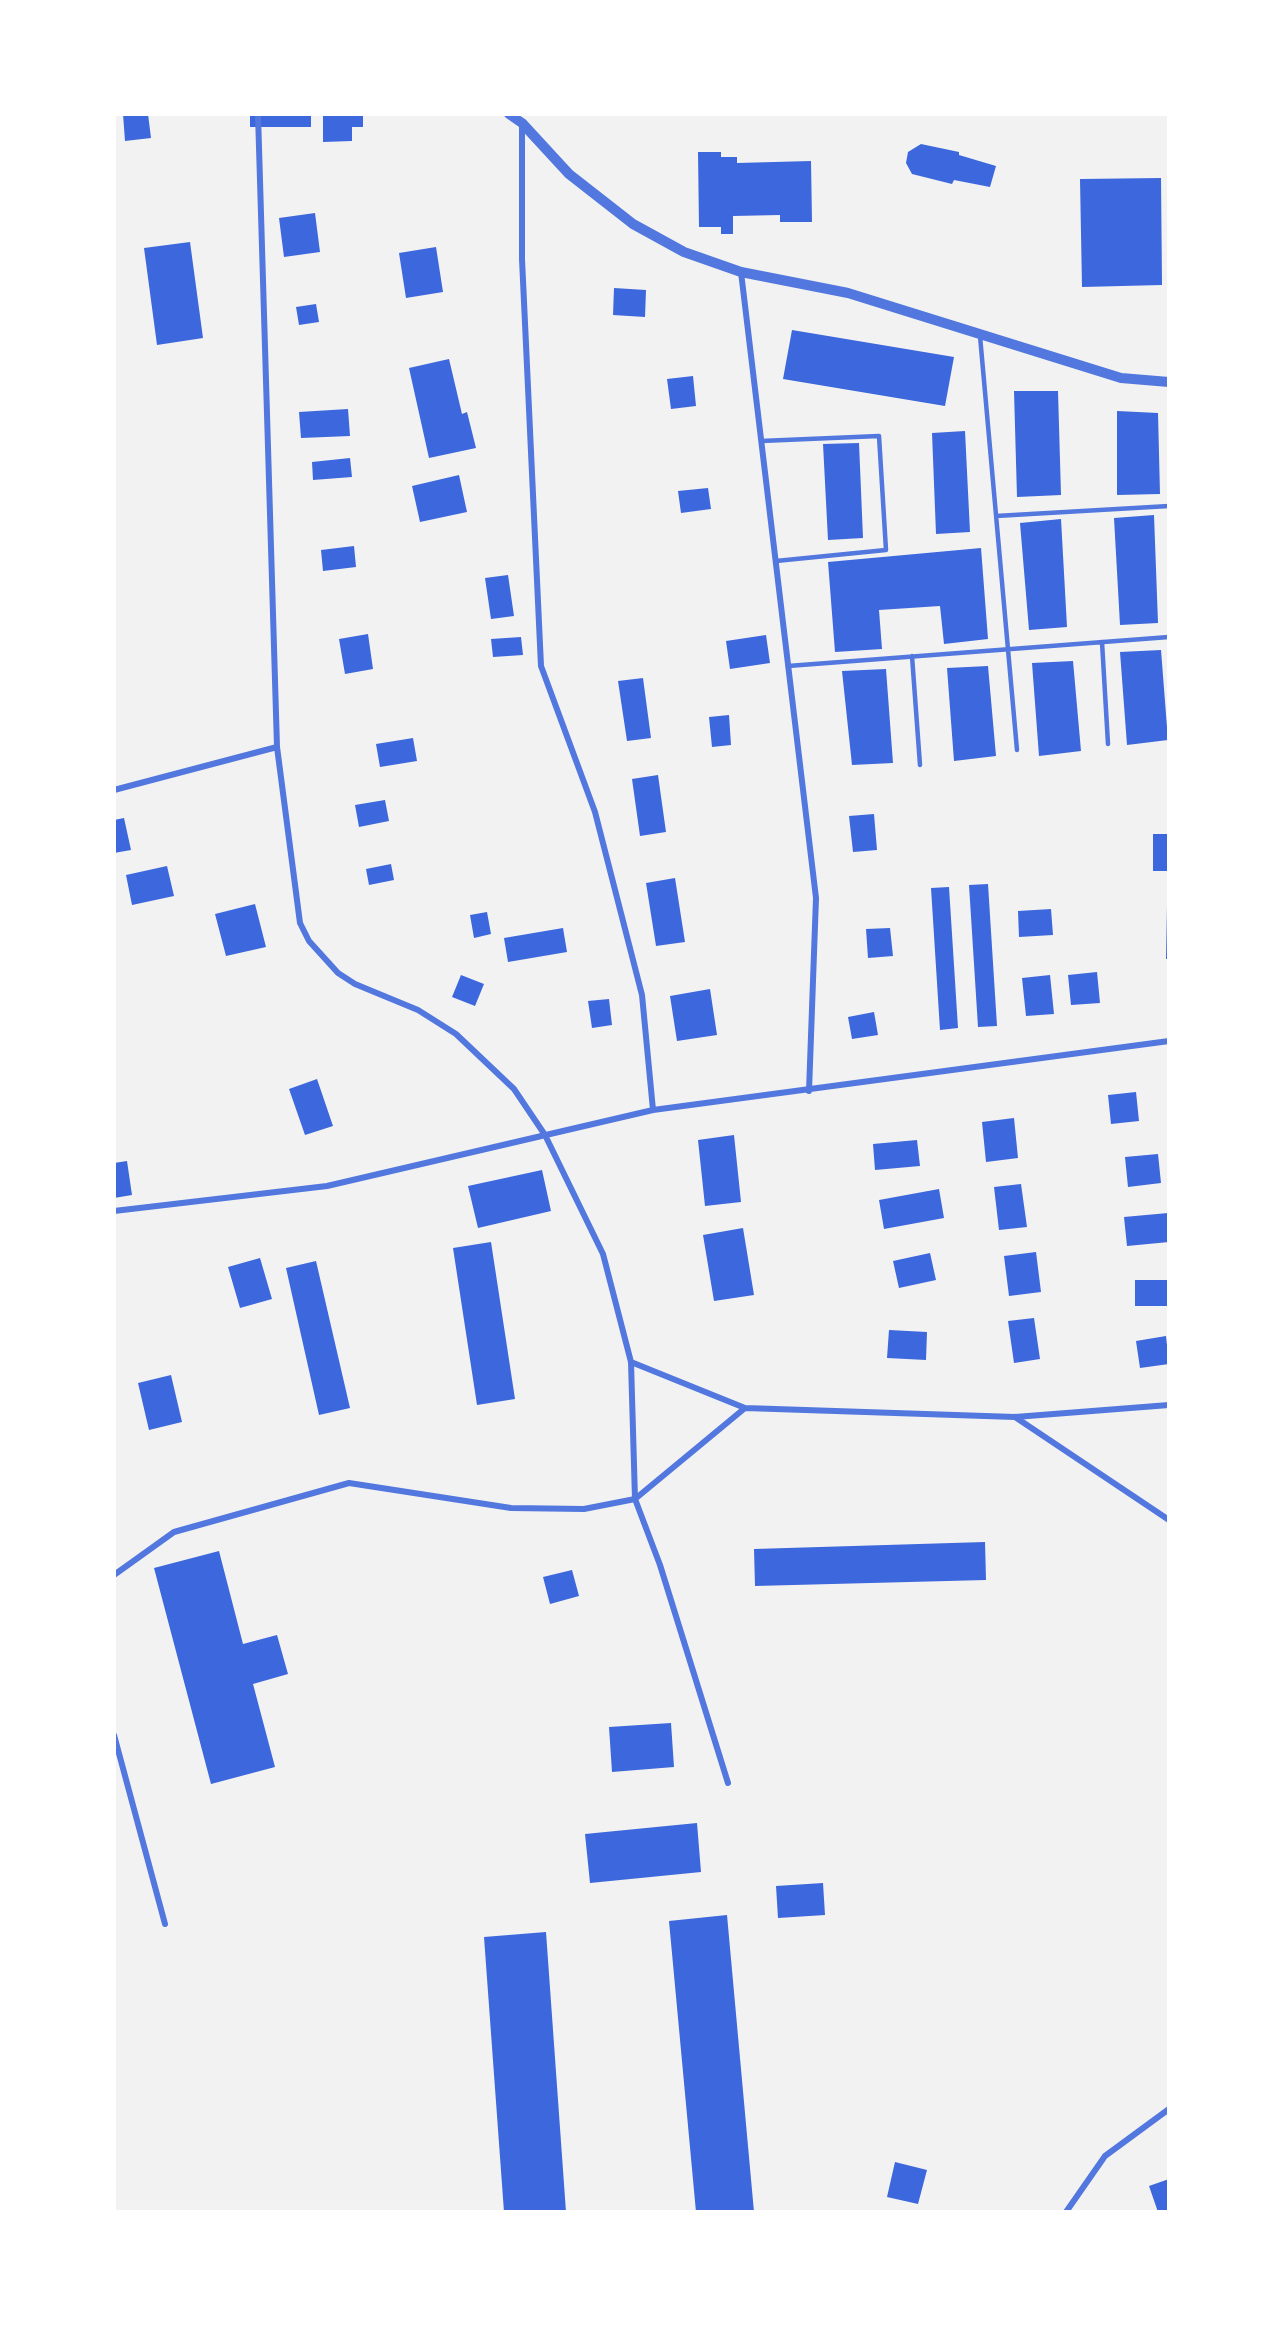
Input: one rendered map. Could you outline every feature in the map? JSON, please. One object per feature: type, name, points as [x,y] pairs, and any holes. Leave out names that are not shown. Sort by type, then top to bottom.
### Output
[{"type":"street","points":[[258,114],[277,747],[303,933],[338,972],[355,984],[417,1010],[456,1034],[514,1089],[545,1135],[603,1254],[631,1362],[635,1499],[660,1565],[728,1783]]},
{"type":"street","points":[[509,114],[522,123],[569,174],[633,224],[684,252],[741,272],[848,293],[980,336],[1121,378],[1169,382]]},
{"type":"street","points":[[522,123],[522,260],[541,666],[595,812],[639,983],[653,1110]]},
{"type":"street","points":[[741,272],[816,898],[809,1091]]},
{"type":"street","points":[[114,790],[277,747]]},
{"type":"street","points":[[114,1211],[327,1186],[653,1110],[809,1091],[1169,1041]]},
{"type":"street","points":[[631,1362],[745,1408],[1015,1417],[1169,1405]]},
{"type":"street","points":[[114,1575],[174,1532],[349,1483],[511,1508],[584,1509],[635,1499],[745,1408]]},
{"type":"street","points":[[1015,1417],[1169,1520]]},
{"type":"street","points":[[114,1735],[165,1924]]},
{"type":"street","points":[[1066,2212],[1105,2156],[1169,2109]]},
{"type":"lane","points":[[980,336],[1017,750]]},
{"type":"lane","points":[[761,441],[879,436],[886,550],[776,561]]},
{"type":"lane","points":[[996,516],[1169,506]]},
{"type":"lane","points":[[788,666],[1169,637]]},
{"type":"lane","points":[[1102,642],[1108,744]]},
{"type":"lane","points":[[912,656],[920,765]]},
{"type":"building","points":[[123,114],[148,114],[151,138],[125,141]]},
{"type":"building","points":[[250,114],[311,114],[311,127],[250,127]]},
{"type":"building","points":[[323,114],[363,114],[363,127],[352,127],[352,141],[323,142]]},
{"type":"building","points":[[921,144],[959,152],[959,155],[996,166],[990,187],[954,180],[952,184],[912,174],[906,163],[908,152]]},
{"type":"building","points":[[698,152],[721,152],[721,157],[737,157],[737,163],[811,161],[812,222],[780,222],[780,215],[733,216],[733,234],[721,234],[721,227],[699,227]]},
{"type":"building","points":[[1161,178],[1162,285],[1082,287],[1080,179]]},
{"type":"building","points":[[315,213],[320,252],[284,257],[279,218]]},
{"type":"building","points":[[190,242],[203,338],[157,345],[144,248]]},
{"type":"building","points":[[436,247],[443,292],[406,298],[399,253]]},
{"type":"building","points":[[614,288],[646,290],[645,317],[613,315]]},
{"type":"building","points":[[316,304],[319,322],[299,325],[296,307]]},
{"type":"building","points":[[792,330],[954,357],[945,406],[783,379]]},
{"type":"building","points":[[449,359],[462,414],[467,412],[476,448],[429,458],[409,368]]},
{"type":"building","points":[[693,376],[696,406],[671,409],[667,379]]},
{"type":"building","points":[[1014,391],[1058,391],[1061,495],[1017,497]]},
{"type":"building","points":[[348,409],[350,436],[301,438],[299,412]]},
{"type":"building","points":[[1117,411],[1158,413],[1160,494],[1117,495]]},
{"type":"building","points":[[965,431],[970,532],[936,534],[932,433]]},
{"type":"building","points":[[859,443],[863,538],[828,540],[823,444]]},
{"type":"building","points":[[350,458],[352,477],[313,480],[312,462]]},
{"type":"building","points":[[459,475],[467,512],[420,522],[412,486]]},
{"type":"building","points":[[708,488],[711,509],[681,513],[678,491]]},
{"type":"building","points":[[1154,515],[1158,623],[1120,625],[1114,518]]},
{"type":"building","points":[[1061,519],[1067,627],[1029,630],[1020,523]]},
{"type":"building","points":[[354,546],[356,567],[323,571],[321,550]]},
{"type":"building","points":[[981,548],[988,639],[944,644],[940,606],[879,610],[882,649],[835,652],[828,562]]},
{"type":"building","points":[[508,575],[514,616],[491,619],[485,578]]},
{"type":"building","points":[[368,634],[373,669],[345,674],[339,639]]},
{"type":"building","points":[[766,635],[770,663],[730,669],[726,641]]},
{"type":"building","points":[[521,637],[523,655],[493,657],[491,639]]},
{"type":"building","points":[[1161,650],[1168,740],[1127,745],[1120,652]]},
{"type":"building","points":[[1073,661],[1081,751],[1039,756],[1032,663]]},
{"type":"building","points":[[988,666],[996,756],[954,761],[947,668]]},
{"type":"building","points":[[886,669],[893,763],[852,765],[842,671]]},
{"type":"building","points":[[643,678],[651,738],[627,741],[618,681]]},
{"type":"building","points":[[729,715],[731,745],[712,747],[709,717]]},
{"type":"building","points":[[413,738],[417,761],[380,767],[376,744]]},
{"type":"building","points":[[658,775],[666,832],[640,836],[632,779]]},
{"type":"building","points":[[385,800],[389,821],[359,827],[355,805]]},
{"type":"building","points":[[874,814],[877,850],[853,852],[849,816]]},
{"type":"building","points":[[124,818],[131,850],[114,853],[114,820]]},
{"type":"building","points":[[1153,834],[1169,834],[1169,871],[1153,871]]},
{"type":"building","points":[[391,864],[394,880],[369,885],[366,869]]},
{"type":"building","points":[[167,866],[174,896],[132,905],[126,875]]},
{"type":"building","points":[[675,878],[685,942],[656,946],[646,883]]},
{"type":"building","points":[[988,884],[997,1026],[978,1027],[969,885]]},
{"type":"building","points":[[949,887],[958,1028],[940,1030],[931,888]]},
{"type":"building","points":[[255,904],[266,947],[226,956],[215,914]]},
{"type":"building","points":[[1167,906],[1169,906],[1169,959],[1166,959]]},
{"type":"building","points":[[1051,909],[1053,935],[1019,937],[1018,911]]},
{"type":"building","points":[[487,912],[491,934],[474,938],[470,915]]},
{"type":"building","points":[[563,928],[567,952],[508,962],[504,938]]},
{"type":"building","points":[[890,928],[893,956],[868,958],[866,929]]},
{"type":"building","points":[[1097,972],[1100,1003],[1071,1005],[1068,975]]},
{"type":"building","points":[[461,975],[484,984],[475,1006],[452,997]]},
{"type":"building","points":[[1050,975],[1054,1014],[1026,1016],[1022,978]]},
{"type":"building","points":[[710,989],[717,1035],[677,1041],[670,996]]},
{"type":"building","points":[[609,999],[612,1025],[592,1028],[588,1001]]},
{"type":"building","points":[[874,1012],[878,1035],[852,1039],[848,1017]]},
{"type":"building","points":[[317,1079],[333,1126],[305,1135],[289,1089]]},
{"type":"building","points":[[1136,1092],[1139,1121],[1111,1124],[1108,1095]]},
{"type":"building","points":[[1014,1118],[1018,1158],[986,1162],[982,1122]]},
{"type":"building","points":[[734,1135],[741,1202],[705,1206],[698,1140]]},
{"type":"building","points":[[917,1140],[920,1166],[875,1170],[873,1144]]},
{"type":"building","points":[[1158,1154],[1161,1183],[1128,1187],[1125,1157]]},
{"type":"building","points":[[127,1161],[132,1195],[114,1198],[114,1163]]},
{"type":"building","points":[[542,1170],[551,1211],[478,1228],[468,1186]]},
{"type":"building","points":[[1021,1184],[1027,1227],[999,1230],[994,1187]]},
{"type":"building","points":[[939,1189],[944,1218],[884,1229],[879,1200]]},
{"type":"building","points":[[1168,1213],[1169,1242],[1127,1246],[1124,1217]]},
{"type":"building","points":[[743,1228],[754,1295],[714,1301],[703,1235]]},
{"type":"building","points":[[491,1242],[515,1399],[477,1405],[453,1248]]},
{"type":"building","points":[[1036,1252],[1041,1292],[1009,1296],[1004,1256]]},
{"type":"building","points":[[930,1253],[936,1280],[899,1288],[893,1261]]},
{"type":"building","points":[[260,1258],[272,1299],[240,1308],[228,1267]]},
{"type":"building","points":[[316,1261],[350,1408],[319,1415],[286,1268]]},
{"type":"building","points":[[1135,1280],[1169,1280],[1169,1306],[1135,1306]]},
{"type":"building","points":[[1034,1318],[1040,1359],[1014,1363],[1008,1321]]},
{"type":"building","points":[[889,1330],[927,1332],[926,1360],[887,1358]]},
{"type":"building","points":[[1166,1336],[1169,1364],[1140,1368],[1136,1341]]},
{"type":"building","points":[[171,1375],[182,1422],[149,1430],[138,1383]]},
{"type":"building","points":[[985,1542],[986,1580],[755,1586],[754,1549]]},
{"type":"building","points":[[219,1551],[243,1644],[277,1635],[288,1674],[253,1684],[275,1767],[211,1784],[154,1568]]},
{"type":"building","points":[[572,1570],[579,1596],[550,1604],[543,1577]]},
{"type":"building","points":[[671,1723],[674,1767],[612,1772],[609,1727]]},
{"type":"building","points":[[697,1823],[701,1872],[590,1883],[585,1834]]},
{"type":"building","points":[[823,1883],[825,1915],[778,1918],[776,1886]]},
{"type":"building","points":[[727,1915],[754,2212],[696,2212],[669,1921]]},
{"type":"building","points":[[546,1932],[566,2212],[504,2212],[484,1937]]},
{"type":"building","points":[[895,2162],[927,2170],[918,2204],[887,2197]]},
{"type":"building","points":[[1169,2179],[1169,2212],[1158,2212],[1149,2186]]}]
